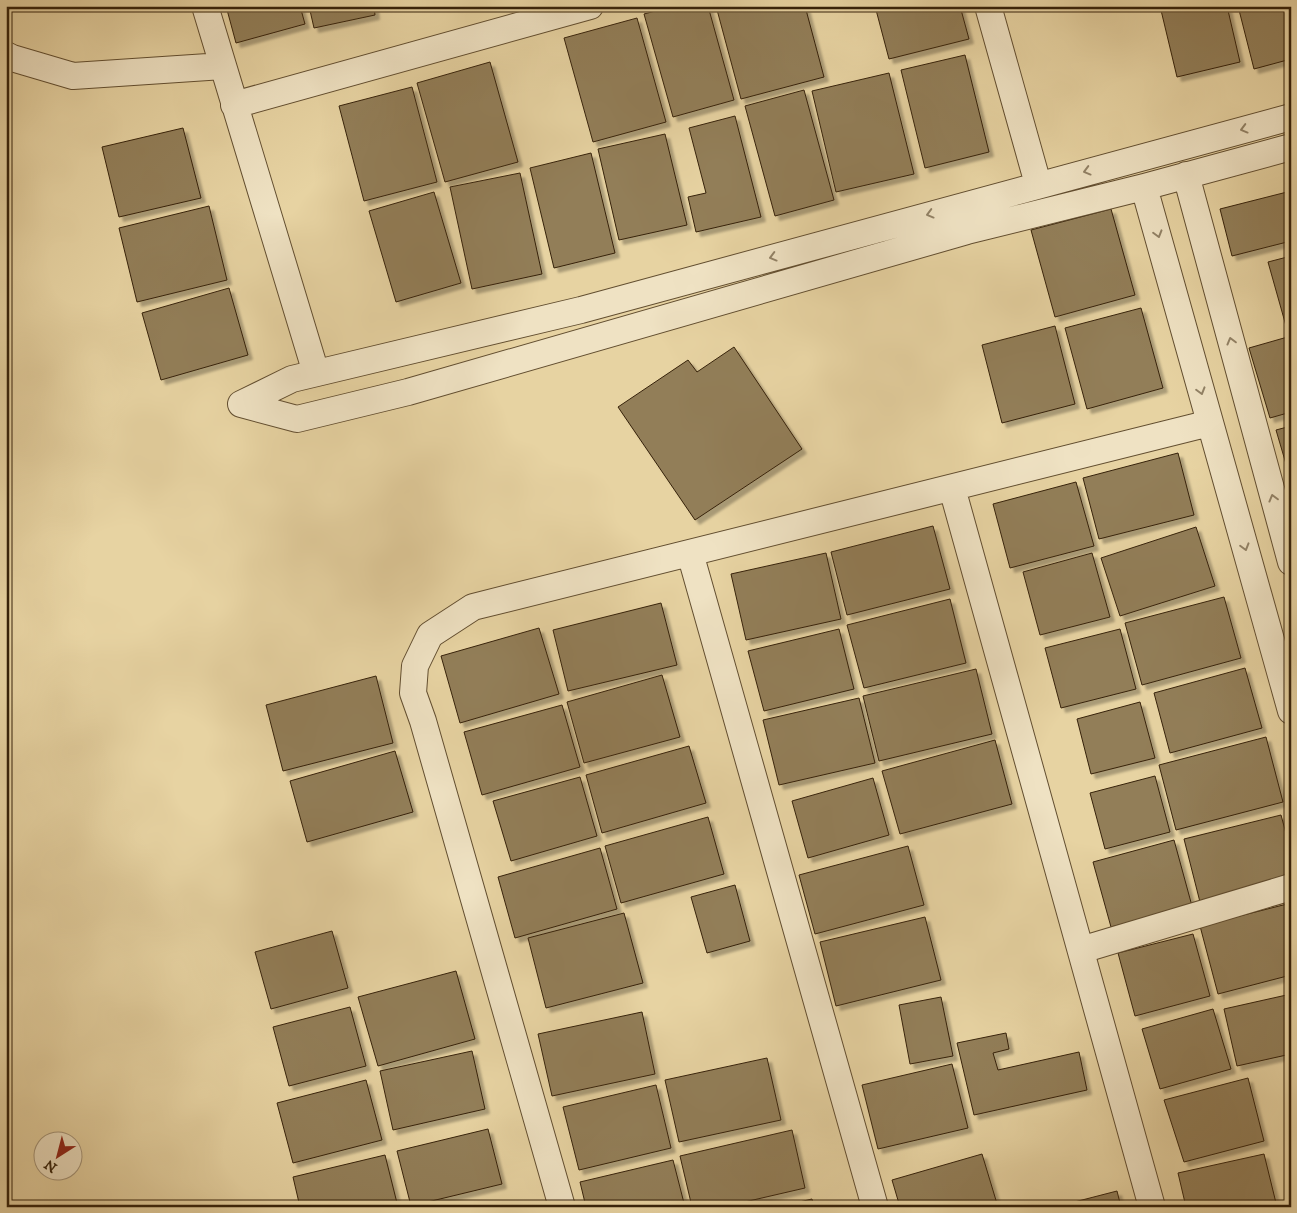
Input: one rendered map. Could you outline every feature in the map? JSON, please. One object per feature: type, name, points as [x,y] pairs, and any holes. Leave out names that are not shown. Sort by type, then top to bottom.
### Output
[{"type":"street","points":[[204,6],[316,373]]},
{"type":"street","points":[[234,105],[590,6]]},
{"type":"street","points":[[988,6],[1038,184]]},
{"type":"street","points":[[6,55],[73,76],[223,66]]},
{"type":"street","points":[[1291,117],[1038,184],[581,310],[292,379],[241,404],[297,419],[408,392],[967,231],[1144,187],[1291,147]]},
{"type":"street","points":[[1186,175],[1291,562]]},
{"type":"street","points":[[1144,187],[1291,711]]},
{"type":"street","points":[[562,1207],[423,721],[413,693],[415,666],[430,635],[473,607],[1210,423]]},
{"type":"street","points":[[952,488],[1152,1207]]},
{"type":"street","points":[[690,553],[875,1207]]},
{"type":"street","points":[[1080,950],[1291,887]]},
{"type":"building","points":[[226,6],[300,6],[305,24],[236,43]]},
{"type":"building","points":[[309,6],[374,6],[375,15],[314,28]]},
{"type":"building","points":[[674,6],[708,6],[734,100],[673,117],[644,14]]},
{"type":"building","points":[[716,6],[805,6],[824,77],[741,99]]},
{"type":"building","points":[[875,6],[960,6],[969,39],[889,59]]},
{"type":"building","points":[[1160,6],[1227,6],[1240,62],[1177,77]]},
{"type":"building","points":[[1238,6],[1291,6],[1291,59],[1254,69]]},
{"type":"building","points":[[637,18],[666,122],[593,142],[564,38]]},
{"type":"building","points":[[965,55],[989,152],[925,168],[901,70]]},
{"type":"building","points":[[490,62],[518,162],[445,182],[417,83]]},
{"type":"building","points":[[889,73],[914,174],[836,192],[812,91]]},
{"type":"building","points":[[412,87],[437,182],[364,201],[339,106]]},
{"type":"building","points":[[804,90],[834,200],[775,216],[745,106]]},
{"type":"building","points":[[735,116],[761,217],[696,232],[688,197],[706,193],[689,128]]},
{"type":"building","points":[[183,128],[201,198],[119,217],[102,147]]},
{"type":"building","points":[[665,134],[687,225],[619,240],[598,149]]},
{"type":"building","points":[[591,153],[615,253],[554,268],[530,168]]},
{"type":"building","points":[[520,173],[542,274],[472,289],[450,187]]},
{"type":"building","points":[[1291,191],[1291,241],[1232,256],[1220,209]]},
{"type":"building","points":[[434,192],[461,283],[396,302],[369,211]]},
{"type":"building","points":[[209,206],[227,280],[137,302],[119,228]]},
{"type":"building","points":[[1111,209],[1135,295],[1055,317],[1031,230]]},
{"type":"building","points":[[1291,256],[1291,325],[1286,326],[1268,262]]},
{"type":"building","points":[[229,288],[248,355],[161,380],[142,313]]},
{"type":"building","points":[[1141,308],[1163,388],[1087,409],[1065,328]]},
{"type":"building","points":[[1055,326],[1075,404],[1002,423],[982,345]]},
{"type":"building","points":[[1291,336],[1291,412],[1270,418],[1249,348]]},
{"type":"building","points":[[734,347],[802,449],[695,520],[618,407],[688,360],[697,372]]},
{"type":"building","points":[[1291,426],[1291,481],[1276,430]]},
{"type":"building","points":[[1178,453],[1194,515],[1099,539],[1083,478]]},
{"type":"building","points":[[1076,482],[1094,546],[1010,568],[993,504]]},
{"type":"building","points":[[933,526],[950,589],[847,615],[831,552]]},
{"type":"building","points":[[1196,527],[1215,586],[1120,616],[1101,558]]},
{"type":"building","points":[[826,553],[841,619],[746,640],[731,574]]},
{"type":"building","points":[[1092,553],[1110,617],[1040,635],[1023,572]]},
{"type":"building","points":[[1224,597],[1241,658],[1142,685],[1125,623]]},
{"type":"building","points":[[950,599],[966,663],[864,688],[847,625]]},
{"type":"building","points":[[661,603],[677,665],[568,691],[553,630]]},
{"type":"building","points":[[539,628],[559,694],[460,723],[441,656]]},
{"type":"building","points":[[839,629],[854,689],[764,711],[748,651]]},
{"type":"building","points":[[1120,629],[1136,689],[1061,708],[1045,648]]},
{"type":"building","points":[[1245,668],[1262,728],[1170,753],[1154,693]]},
{"type":"building","points":[[976,669],[992,734],[879,761],[863,696]]},
{"type":"building","points":[[662,675],[680,737],[584,763],[567,702]]},
{"type":"building","points":[[376,676],[393,743],[283,771],[266,705]]},
{"type":"building","points":[[859,698],[875,763],[779,785],[763,720]]},
{"type":"building","points":[[1140,702],[1155,758],[1091,774],[1077,719]]},
{"type":"building","points":[[562,705],[580,767],[482,795],[464,732]]},
{"type":"building","points":[[1266,737],[1283,802],[1176,830],[1159,765]]},
{"type":"building","points":[[995,740],[1012,804],[900,834],[882,771]]},
{"type":"building","points":[[689,746],[706,803],[602,833],[586,775]]},
{"type":"building","points":[[395,751],[413,812],[307,842],[290,781]]},
{"type":"building","points":[[1155,776],[1170,832],[1105,849],[1090,793]]},
{"type":"building","points":[[580,777],[597,836],[511,861],[493,801]]},
{"type":"building","points":[[873,778],[889,835],[808,858],[792,801]]},
{"type":"building","points":[[1281,815],[1291,852],[1291,879],[1200,902],[1184,839]]},
{"type":"building","points":[[708,817],[724,874],[621,903],[605,846]]},
{"type":"building","points":[[1174,840],[1192,906],[1111,927],[1093,862]]},
{"type":"building","points":[[908,846],[924,905],[815,934],[799,875]]},
{"type":"building","points":[[600,848],[617,909],[515,938],[498,877]]},
{"type":"building","points":[[735,885],[750,941],[707,953],[691,897]]},
{"type":"building","points":[[1291,903],[1291,975],[1218,994],[1200,926]]},
{"type":"building","points":[[624,913],[643,983],[546,1008],[528,938]]},
{"type":"building","points":[[925,917],[941,980],[836,1006],[820,942]]},
{"type":"building","points":[[332,931],[348,988],[271,1009],[255,952]]},
{"type":"building","points":[[1193,934],[1210,996],[1135,1016],[1118,953]]},
{"type":"building","points":[[456,971],[475,1039],[378,1066],[358,997]]},
{"type":"building","points":[[1291,994],[1291,1054],[1237,1066],[1224,1009]]},
{"type":"building","points":[[941,997],[953,1056],[910,1064],[899,1005]]},
{"type":"building","points":[[350,1007],[366,1066],[289,1086],[273,1027]]},
{"type":"building","points":[[1213,1009],[1231,1069],[1160,1089],[1142,1029]]},
{"type":"building","points":[[642,1012],[655,1074],[552,1096],[538,1034]]},
{"type":"building","points":[[1006,1033],[1009,1049],[993,1053],[998,1070],[1079,1052],[1087,1090],[974,1115],[957,1043]]},
{"type":"building","points":[[472,1051],[485,1109],[393,1130],[380,1071]]},
{"type":"building","points":[[767,1058],[781,1120],[679,1142],[665,1080]]},
{"type":"building","points":[[952,1064],[968,1128],[878,1149],[862,1085]]},
{"type":"building","points":[[1248,1078],[1264,1141],[1184,1162],[1164,1100]]},
{"type":"building","points":[[366,1080],[382,1140],[293,1163],[277,1103]]},
{"type":"building","points":[[656,1085],[671,1148],[579,1170],[563,1107]]},
{"type":"building","points":[[488,1129],[502,1184],[411,1206],[397,1151]]},
{"type":"building","points":[[792,1130],[805,1188],[723,1207],[692,1207],[680,1156]]},
{"type":"building","points":[[982,1154],[998,1207],[900,1207],[892,1180]]},
{"type":"building","points":[[1264,1154],[1277,1207],[1186,1207],[1178,1173]]},
{"type":"building","points":[[385,1155],[398,1207],[300,1207],[293,1177]]},
{"type":"building","points":[[673,1160],[685,1207],[586,1207],[580,1182]]},
{"type":"building","points":[[1117,1191],[1121,1207],[1055,1207]]},
{"type":"building","points":[[812,1199],[814,1207],[778,1207]]}]
